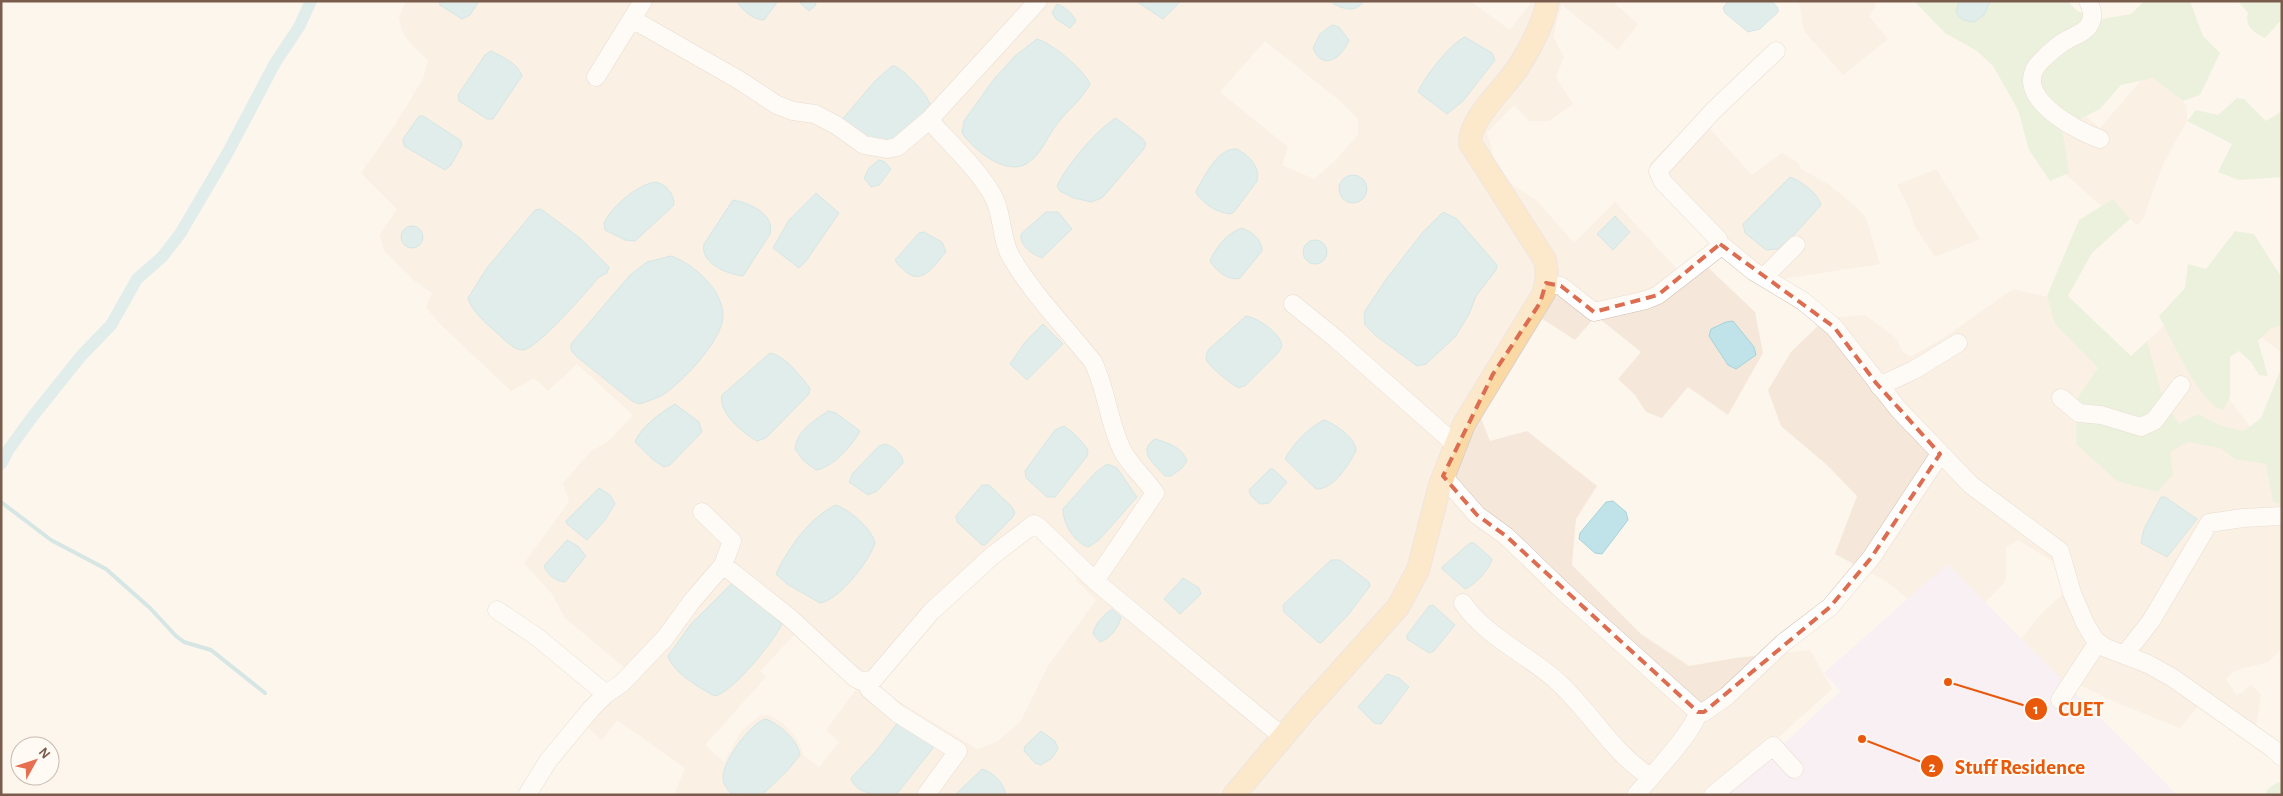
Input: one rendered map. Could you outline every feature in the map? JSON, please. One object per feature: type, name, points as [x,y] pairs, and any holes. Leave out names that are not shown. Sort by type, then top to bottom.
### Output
[{"type":"main road","points":[[1234,795],[1283,736],[1398,607],[1418,570],[1443,476],[1455,444],[1494,374],[1540,303],[1546,283],[1546,266],[1541,251],[1470,143],[1472,129],[1478,119],[1518,67],[1535,37],[1548,1]]},
{"type":"street","points":[[596,77],[643,1]]},
{"type":"street","points":[[632,20],[739,80],[777,105],[826,119],[864,145],[878,149],[897,147],[929,120],[1038,1]]},
{"type":"street","points":[[2088,1],[2092,15],[2088,26],[2042,60],[2035,68],[2032,81],[2036,96],[2050,110],[2078,129],[2100,139]]},
{"type":"street","points":[[1776,52],[1714,110],[1658,171],[1664,182],[1718,239],[1720,244],[1764,277],[1803,301],[1834,327],[1879,386],[1940,454],[1971,485],[2060,551],[2072,593],[2084,623],[2098,642],[2106,648],[2148,664],[2173,678],[2203,702],[2272,748],[2282,757]]},
{"type":"street","points":[[929,120],[976,174],[994,200],[1001,220],[1004,242],[1020,271],[1093,362],[1101,379],[1110,416],[1122,450],[1155,493],[1095,581]]},
{"type":"street","points":[[1546,283],[1560,286],[1594,312],[1658,295],[1716,250],[1720,244]]},
{"type":"street","points":[[1764,277],[1796,245]]},
{"type":"street","points":[[1293,304],[1335,338],[1455,444]]},
{"type":"street","points":[[1879,386],[1914,370],[1958,343]]},
{"type":"street","points":[[2061,398],[2079,413],[2101,414],[2141,427],[2154,421],[2181,385]]},
{"type":"street","points":[[1443,476],[1477,515],[1506,536],[1563,591],[1698,712],[1704,712],[1727,696],[1783,643],[1830,607],[1871,558],[1940,454]]},
{"type":"street","points":[[527,795],[548,761],[606,694],[622,683],[665,638],[692,601],[723,565],[732,541],[702,512]]},
{"type":"street","points":[[2125,654],[2151,621],[2209,523],[2243,518],[2282,516]]},
{"type":"street","points":[[723,565],[776,606],[855,678],[868,681],[873,680],[931,612],[992,556],[1034,524],[1095,581],[1283,736]]},
{"type":"street","points":[[1463,603],[1483,626],[1557,682],[1629,763],[1650,777]]},
{"type":"street","points":[[496,610],[537,638],[606,694]]},
{"type":"street","points":[[2060,700],[2098,642]]},
{"type":"street","points":[[868,681],[869,689],[897,713],[958,751],[926,795]]},
{"type":"street","points":[[1636,795],[1687,732],[1697,718],[1698,712]]},
{"type":"street","points":[[1713,795],[1773,746],[1794,770]]},
{"type":"highlighted area","points":[[1720,244],[1834,327],[1876,383],[1940,454],[1871,558],[1830,607],[1704,712],[1698,712],[1506,536],[1477,515],[1443,476],[1493,374],[1540,303],[1546,283],[1561,286],[1594,312],[1658,295]]},
{"type":"shaded area","points":[[406,1],[1470,1],[1510,30],[1532,1],[1612,1],[1638,24],[1618,50],[1562,5],[1553,36],[1564,57],[1556,77],[1573,104],[1549,121],[1529,121],[1514,105],[1487,133],[1494,159],[1510,183],[1537,201],[1574,243],[1615,202],[1677,269],[1696,256],[1755,312],[1763,353],[1728,415],[1688,387],[1662,418],[1646,412],[1635,395],[1618,379],[1641,352],[1596,316],[1575,340],[1541,318],[1478,411],[1490,441],[1527,431],[1597,486],[1576,519],[1572,565],[1641,634],[1689,666],[1735,658],[1810,650],[1832,689],[1750,763],[1707,795],[674,795],[685,768],[617,720],[602,740],[577,719],[625,668],[565,618],[552,594],[524,563],[569,502],[563,483],[591,451],[608,442],[633,415],[577,364],[548,391],[534,378],[511,391],[439,323],[426,307],[432,293],[416,282],[384,251],[380,235],[397,209],[361,173],[395,125],[423,79],[428,61],[406,38],[399,18]],"holes":[[[1265,41],[1340,101],[1358,119],[1358,134],[1336,160],[1314,179],[1282,165],[1288,147],[1220,92]],[[1038,534],[1075,572],[1077,581],[1096,600],[1048,666],[1021,721],[997,742],[977,749],[877,688],[952,602],[1032,535]],[[794,635],[856,690],[826,730],[839,742],[819,767],[804,756],[797,739],[783,723],[771,716],[761,715],[742,730],[724,762],[705,745],[766,677],[760,671]]]},
{"type":"shaded area","points":[[1799,1],[1873,1],[1876,5],[1869,16],[1888,39],[1843,75],[1804,31]]},
{"type":"shaded area","points":[[2151,69],[2187,106],[2187,121],[2163,164],[2143,219],[2137,225],[2130,219],[2101,206],[2050,160],[2045,128],[2077,109],[2100,128]]},
{"type":"shaded area","points":[[1698,116],[1752,175],[1782,153],[1798,163],[1801,169],[1828,184],[1854,205],[1866,218],[1880,264],[1783,279],[1712,245],[1651,180],[1648,170],[1651,162]]},
{"type":"shaded area","points":[[1936,169],[1980,239],[1935,257],[1914,225],[1909,208],[1897,185]]},
{"type":"shaded area","points":[[2013,289],[2064,301],[2131,356],[2164,326],[2207,370],[2257,436],[2282,459],[2282,648],[2268,662],[2234,671],[2226,679],[2237,696],[2251,685],[2261,694],[2256,726],[2228,726],[2197,707],[2180,728],[2120,704],[2075,683],[2046,686],[2011,652],[2039,616],[2080,578],[2018,540],[2006,547],[2006,581],[1980,608],[1918,607],[1887,582],[1835,554],[1857,496],[1827,465],[1781,426],[1768,390],[1791,352],[1826,318],[1865,315],[1896,338],[1902,351],[1910,357],[1942,339]]},
{"type":"shaded area","points":[[2282,312],[2282,353],[2261,337]]},
{"type":"shaded area","points":[[1947,564],[2177,795],[1715,795],[1788,740],[1840,691],[1824,673]]},
{"type":"green space","points":[[1914,1],[2068,1],[2077,11],[2102,19],[2131,14],[2144,1],[2190,1],[2203,36],[2220,53],[2200,95],[2183,101],[2153,78],[2121,85],[2100,109],[2062,128],[2069,173],[2050,181],[2029,150],[2018,110],[1993,66],[1977,51],[1945,33]]},
{"type":"green space","points":[[2238,1],[2282,1],[2282,19],[2265,38],[2251,28],[2247,22],[2248,13]]},
{"type":"green space","points":[[2237,98],[2244,99],[2266,121],[2282,111],[2282,177],[2239,180],[2218,172],[2232,144],[2187,121],[2196,110],[2218,115]]},
{"type":"green space","points":[[2113,199],[2130,219],[2092,253],[2068,296],[2131,356],[2147,341],[2163,399],[2179,424],[2198,414],[2221,426],[2244,431],[2261,418],[2282,366],[2282,505],[2273,502],[2266,464],[2235,459],[2220,448],[2188,442],[2170,452],[2173,475],[2157,492],[2117,481],[2076,444],[2077,399],[2098,368],[2055,324],[2047,296],[2079,220]]},
{"type":"green space","points":[[2235,231],[2254,234],[2282,278],[2282,325],[2271,328],[2258,341],[2268,376],[2259,375],[2251,362],[2239,351],[2230,357],[2230,397],[2223,410],[2214,405],[2196,384],[2159,316],[2185,288],[2188,264],[2206,269]]},
{"type":"green space","points":[[2278,782],[2282,783],[2282,795],[2265,795],[2268,789]]},
{"type":"water","points":[[439,1],[479,1],[470,15],[462,19],[440,5]]},
{"type":"water","points":[[737,1],[778,1],[764,20],[760,20],[748,14]]},
{"type":"water","points":[[815,1],[816,5],[809,11],[799,2]]},
{"type":"water","points":[[1136,1],[1181,1],[1163,19]]},
{"type":"water","points":[[1330,1],[1364,1],[1356,8],[1348,9]]},
{"type":"water","points":[[1728,1],[1772,1],[1778,8],[1778,12],[1760,29],[1748,32],[1725,13],[1723,8]]},
{"type":"water","points":[[1959,1],[1990,2],[1984,15],[1974,22],[1963,20],[1959,17],[1956,12]]},
{"type":"water","points":[[1057,4],[1068,11],[1076,21],[1070,28],[1056,19],[1052,13]]},
{"type":"water","points":[[1332,25],[1339,27],[1349,40],[1337,57],[1326,61],[1317,55],[1313,48],[1320,34]]},
{"type":"water","points":[[1465,37],[1492,53],[1495,60],[1463,101],[1447,114],[1418,92],[1438,61],[1452,46]]},
{"type":"water","points":[[1037,39],[1051,46],[1067,58],[1087,78],[1090,84],[1082,96],[1058,122],[1042,148],[1031,161],[1018,167],[999,164],[982,153],[962,133],[964,121],[994,79],[1015,56]]},
{"type":"water","points":[[491,51],[517,67],[522,76],[493,119],[487,119],[459,101],[458,95],[485,55]]},
{"type":"water","points":[[892,66],[900,69],[917,85],[930,103],[931,108],[893,143],[864,139],[840,122],[875,81]]},
{"type":"water","points":[[419,116],[423,116],[460,140],[462,145],[451,165],[445,170],[404,146],[403,139]]},
{"type":"water","points":[[1116,118],[1143,139],[1146,144],[1143,150],[1102,198],[1091,202],[1074,198],[1060,191],[1057,186],[1075,158],[1091,139]]},
{"type":"water","points":[[1237,149],[1253,162],[1257,171],[1257,181],[1234,212],[1230,214],[1220,212],[1211,207],[1196,193],[1213,163],[1224,153]]},
{"type":"water","points":[[879,160],[885,162],[891,169],[879,185],[871,187],[864,178],[869,168]]},
{"type":"water","points":[[1353,175],[1363,179],[1367,189],[1363,199],[1353,203],[1343,199],[1339,189],[1343,179]]},
{"type":"water","points":[[1790,177],[1808,188],[1821,205],[1792,237],[1778,249],[1766,250],[1745,233],[1743,224]]},
{"type":"water","points":[[655,182],[663,185],[671,193],[674,205],[670,209],[635,241],[625,240],[605,230],[604,223],[619,203],[641,187]]},
{"type":"water","points":[[816,193],[839,213],[806,261],[799,268],[773,248],[789,220]]},
{"type":"water","points":[[733,200],[747,204],[760,211],[765,215],[771,227],[770,234],[743,276],[716,267],[706,257],[704,251],[704,244]]},
{"type":"water","points":[[541,209],[581,239],[609,267],[607,273],[599,277],[550,331],[529,348],[522,350],[508,343],[484,321],[476,313],[468,298],[487,268],[535,210]]},
{"type":"water","points":[[1046,212],[1058,212],[1072,229],[1042,258],[1024,246],[1021,234]]},
{"type":"water","points":[[1443,212],[1457,219],[1497,265],[1496,270],[1476,296],[1469,314],[1455,337],[1426,364],[1417,366],[1375,335],[1365,325],[1365,311],[1387,278],[1423,232]]},
{"type":"water","points":[[1615,216],[1630,232],[1613,250],[1597,234]]},
{"type":"water","points":[[412,226],[420,229],[423,237],[420,245],[412,248],[404,245],[401,237],[404,229]]},
{"type":"water","points":[[1242,228],[1256,236],[1262,251],[1240,278],[1236,279],[1227,277],[1215,268],[1210,261],[1223,241],[1232,233]]},
{"type":"water","points":[[924,232],[942,242],[946,252],[928,272],[923,275],[912,276],[900,267],[895,260],[919,233]]},
{"type":"water","points":[[1315,240],[1320,241],[1326,247],[1326,257],[1320,263],[1315,264],[1310,263],[1304,257],[1303,252],[1304,247],[1310,241]]},
{"type":"water","points":[[671,256],[689,265],[706,279],[713,288],[722,306],[721,326],[716,337],[699,361],[679,382],[661,396],[639,404],[632,401],[576,356],[571,350],[571,344],[630,275],[647,262]]},
{"type":"water","points":[[1246,316],[1271,329],[1282,345],[1278,353],[1246,385],[1239,388],[1213,368],[1207,361],[1206,356],[1209,349]]},
{"type":"water","points":[[1733,321],[1754,347],[1756,355],[1736,369],[1728,365],[1709,336],[1711,329]]},
{"type":"water","points":[[1043,324],[1063,344],[1027,380],[1010,364],[1025,342]]},
{"type":"water","points":[[770,353],[787,362],[810,388],[809,394],[766,438],[757,441],[733,422],[724,409],[722,395]]},
{"type":"water","points":[[675,404],[699,422],[702,432],[670,465],[664,467],[652,459],[635,442],[647,425]]},
{"type":"water","points":[[828,411],[836,413],[860,431],[852,443],[835,461],[816,470],[803,460],[795,449],[796,442],[812,422]]},
{"type":"water","points":[[1324,420],[1339,428],[1349,437],[1353,441],[1356,451],[1340,476],[1329,485],[1316,489],[1285,459],[1292,448],[1312,427]]},
{"type":"water","points":[[1064,426],[1085,446],[1088,450],[1087,456],[1055,497],[1047,497],[1026,478],[1025,471],[1055,430]]},
{"type":"water","points":[[1155,439],[1170,444],[1185,456],[1187,461],[1182,468],[1171,476],[1165,476],[1149,458],[1147,448]]},
{"type":"water","points":[[885,444],[897,451],[903,463],[877,491],[868,495],[849,482],[853,473],[879,446]]},
{"type":"water","points":[[1107,464],[1117,468],[1137,497],[1099,540],[1088,547],[1078,541],[1070,532],[1065,521],[1063,509],[1095,473]]},
{"type":"water","points":[[1270,469],[1273,469],[1287,482],[1269,503],[1260,504],[1251,496],[1249,490]]},
{"type":"water","points":[[982,485],[989,485],[1012,507],[1015,513],[985,545],[982,545],[957,522],[956,516]]},
{"type":"water","points":[[599,488],[610,495],[615,504],[605,520],[587,540],[567,524],[566,521]]},
{"type":"water","points":[[2161,497],[2165,497],[2197,519],[2167,557],[2141,543],[2144,529]]},
{"type":"water","points":[[1613,501],[1626,512],[1628,520],[1602,554],[1595,553],[1579,539],[1580,533],[1606,502]]},
{"type":"water","points":[[836,505],[848,511],[860,521],[870,532],[875,543],[867,560],[844,588],[828,600],[820,603],[787,584],[776,574],[801,534],[817,517]]},
{"type":"water","points":[[567,540],[578,546],[586,556],[565,582],[552,577],[544,566]]},
{"type":"water","points":[[1470,543],[1474,543],[1492,559],[1481,577],[1465,589],[1441,568]]},
{"type":"water","points":[[1331,560],[1340,560],[1369,582],[1370,586],[1348,615],[1321,643],[1284,612],[1283,605]]},
{"type":"water","points":[[1183,578],[1199,588],[1201,594],[1180,614],[1164,599]]},
{"type":"water","points":[[734,581],[782,624],[762,653],[742,676],[723,692],[715,696],[695,685],[681,674],[670,662],[668,656],[691,624]]},
{"type":"water","points":[[1433,605],[1455,625],[1434,651],[1429,653],[1407,639],[1407,635],[1429,606]]},
{"type":"water","points":[[1112,609],[1121,617],[1120,621],[1111,635],[1100,642],[1093,634],[1095,627]]},
{"type":"water","points":[[1387,674],[1399,678],[1409,687],[1381,724],[1374,723],[1358,707]]},
{"type":"water","points":[[766,719],[777,725],[792,738],[800,755],[787,771],[762,795],[731,794],[723,780],[724,770],[733,752],[746,734]]},
{"type":"water","points":[[899,721],[933,744],[933,748],[896,795],[863,791],[854,784],[851,778],[877,750]]},
{"type":"water","points":[[1041,731],[1055,741],[1058,749],[1052,758],[1041,765],[1035,763],[1024,751],[1025,746]]},
{"type":"water","points":[[982,769],[997,779],[1003,786],[1006,795],[955,795]]},
{"type":"waterway","points":[[1,464],[9,449],[33,416],[81,356],[111,325],[137,279],[162,257],[180,234],[227,154],[275,63],[299,27],[311,1]]},
{"type":"waterway","points":[[1,502],[51,540],[106,569],[150,608],[176,636],[184,642],[211,650],[265,693]]},
{"type":"place","name":"CUET","points":[[1948,682]]},
{"type":"place","name":"Stuff Residence","points":[[1862,739]]}]
